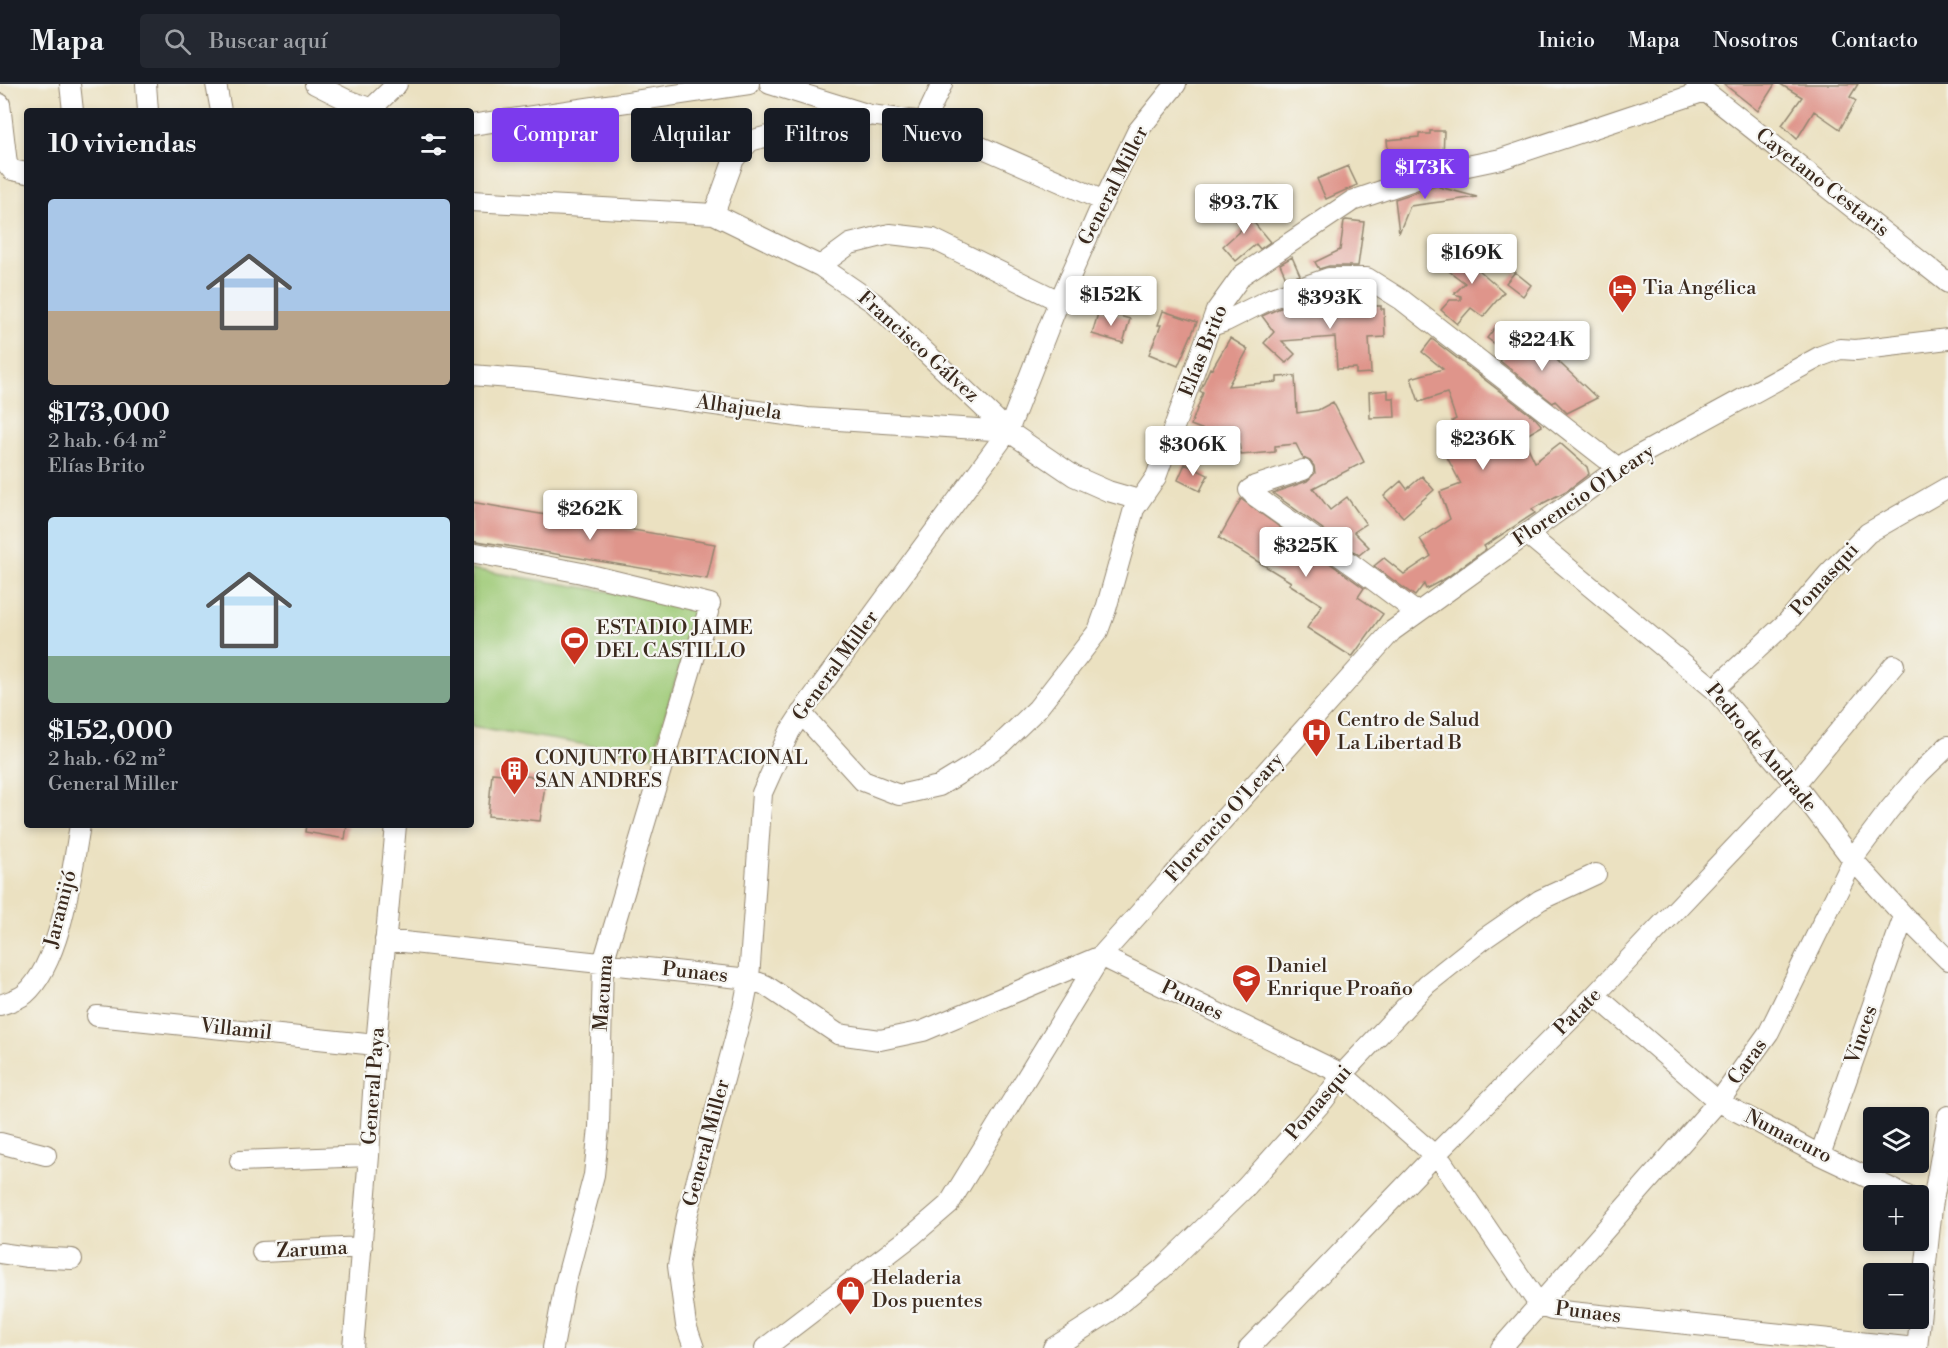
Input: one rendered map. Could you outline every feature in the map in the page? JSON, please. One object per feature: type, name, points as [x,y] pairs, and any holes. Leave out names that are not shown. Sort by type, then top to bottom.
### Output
[{"type":"street","points":[[70,84],[73,108]]},
{"type":"street","points":[[146,84],[148,108]]},
{"type":"street","points":[[216,84],[220,108]]},
{"type":"street","points":[[315,84],[366,108]]},
{"type":"street","points":[[373,108],[397,84]]},
{"type":"street","points":[[474,125],[749,84]]},
{"type":"street","points":[[770,84],[847,108]]},
{"type":"street","points":[[931,108],[942,84]]},
{"type":"street","name":"General Miller","points":[[694,1348],[687,1325],[678,1266],[687,1216],[749,979],[762,793],[790,731],[801,713],[1008,430],[1059,302],[1137,132],[1176,84]]},
{"type":"street","name":"Cayetano Cestaris","points":[[1700,88],[1948,283]]},
{"type":"street","name":"Elías Brito","points":[[801,713],[863,781],[899,795],[939,786],[970,767],[1001,744],[1037,709],[1098,631],[1134,509],[1156,477],[1216,311],[1242,275],[1352,201],[1434,173],[1501,159],[1700,88]]},
{"type":"street","points":[[0,104],[7,164],[12,170],[24,172]]},
{"type":"street","points":[[870,115],[882,117]]},
{"type":"street","points":[[714,214],[734,159],[750,141],[764,137]]},
{"type":"street","points":[[983,148],[1104,201]]},
{"type":"street","name":"Francisco Gálvez","points":[[474,201],[714,214],[820,266],[874,303],[1008,430],[1074,476],[1108,491],[1139,500]]},
{"type":"street","points":[[820,266],[850,244],[890,234],[933,239],[1059,302]]},
{"type":"street","points":[[1211,326],[1272,298],[1329,278],[1367,278],[1402,300],[1618,468]]},
{"type":"street","name":"Florencio O'Leary","points":[[765,1348],[904,1242],[949,1204],[1101,956],[1392,631],[1618,468],[1821,356],[1840,349],[1856,350],[1948,339]]},
{"type":"street","name":"Alhajuela","points":[[474,375],[536,380],[807,418],[1008,430]]},
{"type":"street","points":[[1303,470],[1255,486],[1250,490],[1255,496],[1416,612]]},
{"type":"street","name":"Pomasqui","points":[[1714,689],[1788,621],[1828,574],[1868,533],[1948,487]]},
{"type":"street","name":"Pedro de Andrade","points":[[1527,534],[1714,689],[1795,784],[1852,860],[1948,960]]},
{"type":"street","name":"Macuma","points":[[474,553],[582,573],[709,608],[603,963],[599,1127],[594,1175],[565,1284],[554,1348]]},
{"type":"street","name":"Patate","points":[[1249,1348],[1435,1155],[1595,995],[1795,784],[1894,665]]},
{"type":"street","name":"Caras","points":[[1501,1348],[1719,1102],[1769,1032],[1852,860],[1895,802],[1948,746]]},
{"type":"street","name":"Jaramijó","points":[[0,1005],[24,996],[41,976],[57,939],[79,828]]},
{"type":"street","name":"General Paya","points":[[353,1348],[369,1156],[375,1046],[396,828]]},
{"type":"street","name":"Pomasqui","points":[[1053,1348],[1109,1312],[1162,1269],[1246,1186],[1324,1100],[1342,1076],[1427,984],[1485,938],[1540,900],[1596,874]]},
{"type":"street","name":"Vinces","points":[[1820,1155],[1904,916]]},
{"type":"street","name":"Punaes","points":[[385,940],[749,979],[765,985],[838,1034],[880,1040],[923,1031],[1101,956],[1342,1076],[1435,1155],[1539,1306],[1552,1310],[1916,1348]]},
{"type":"street","name":"Numacuro","points":[[1595,995],[1719,1102],[1820,1155],[1884,1185]]},
{"type":"street","name":"Villamil","points":[[97,1016],[375,1046]]},
{"type":"street","points":[[1929,1189],[1948,1116]]},
{"type":"street","points":[[0,1143],[46,1155]]},
{"type":"street","points":[[240,1161],[369,1156]]},
{"type":"street","name":"Zaruma","points":[[262,1252],[362,1247]]},
{"type":"street","points":[[1916,1348],[1922,1251]]},
{"type":"street","points":[[0,1253],[72,1260]]},
{"type":"green space","name":"ESTADIO JAIME DEL CASTILLO","points":[[474,569],[698,606],[653,756],[474,726]]},
{"type":"building","points":[[1724,84],[1775,84],[1758,111]]},
{"type":"building","points":[[1780,84],[1858,84],[1850,97],[1856,101],[1840,129],[1814,111],[1797,139],[1782,125],[1802,97]]},
{"type":"building","points":[[1430,131],[1444,131],[1443,159],[1428,158],[1428,162],[1393,174],[1390,170],[1387,140],[1419,137],[1419,134],[1430,134]]},
{"type":"building","points":[[1348,166],[1357,185],[1326,199],[1317,179]]},
{"type":"building","points":[[1439,185],[1439,187],[1477,197],[1410,206],[1399,233],[1395,199]]},
{"type":"building","points":[[1237,202],[1270,242],[1260,249],[1256,244],[1236,261],[1223,246],[1243,228],[1228,210]]},
{"type":"building","points":[[1346,220],[1364,222],[1358,266],[1329,266],[1319,269],[1315,262],[1340,250]]},
{"type":"building","points":[[1472,240],[1491,254],[1479,270],[1504,292],[1483,317],[1471,308],[1457,324],[1441,310],[1450,300],[1461,300],[1461,296],[1454,294],[1465,283],[1449,271]]},
{"type":"building","points":[[1292,257],[1300,275],[1287,280],[1280,264]]},
{"type":"building","points":[[1515,272],[1531,285],[1523,296],[1506,283]]},
{"type":"building","points":[[1350,299],[1350,302],[1353,302],[1352,311],[1355,312],[1359,302],[1373,301],[1373,306],[1381,306],[1381,309],[1384,309],[1385,337],[1369,338],[1371,373],[1356,374],[1356,368],[1337,369],[1335,337],[1282,341],[1295,354],[1286,363],[1264,343],[1274,332],[1262,316],[1280,308],[1311,306],[1311,303]]},
{"type":"building","points":[[1099,310],[1130,319],[1123,343],[1092,334]]},
{"type":"building","points":[[1163,311],[1197,322],[1178,366],[1149,354],[1161,325],[1158,325]]},
{"type":"building","points":[[1497,325],[1517,341],[1520,337],[1540,353],[1544,348],[1597,398],[1567,413],[1555,401],[1553,403],[1500,361],[1507,353],[1487,338]]},
{"type":"building","points":[[1230,338],[1248,349],[1228,386],[1277,382],[1277,377],[1295,376],[1297,413],[1318,410],[1333,402],[1364,462],[1313,488],[1330,510],[1347,497],[1366,524],[1354,532],[1369,547],[1359,555],[1273,493],[1307,481],[1315,473],[1314,466],[1303,458],[1296,444],[1275,446],[1275,452],[1241,455],[1239,444],[1191,425],[1203,393],[1200,391],[1210,368],[1212,369]]},
{"type":"building","points":[[1432,339],[1542,426],[1523,437],[1535,462],[1560,443],[1587,467],[1589,474],[1568,490],[1532,509],[1535,513],[1484,546],[1486,549],[1446,578],[1426,589],[1424,584],[1415,596],[1374,566],[1384,558],[1404,574],[1431,556],[1420,539],[1450,519],[1440,492],[1461,484],[1446,455],[1456,450],[1449,438],[1458,430],[1452,421],[1456,419],[1447,393],[1419,402],[1411,378],[1443,369],[1422,352]]},
{"type":"building","points":[[1388,390],[1388,398],[1394,398],[1395,417],[1370,418],[1369,392]]},
{"type":"building","points":[[1185,464],[1208,475],[1200,491],[1178,480]]},
{"type":"building","points":[[1422,476],[1434,490],[1403,517],[1384,496],[1401,481],[1407,489]]},
{"type":"building","points":[[1241,499],[1364,588],[1358,597],[1383,614],[1352,657],[1307,628],[1322,605],[1289,584],[1291,582],[1219,538]]},
{"type":"building","points":[[474,503],[715,544],[707,579],[474,540]]},
{"type":"building","name":"CONJUNTO HABITACIONAL SAN ANDRES","points":[[492,773],[546,778],[540,821],[488,816]]},
{"type":"building","points":[[306,828],[347,828],[345,839],[305,832]]},
{"type":"place","name":"Tia Angélica","points":[[1622,314]]},
{"type":"place","name":"ESTADIO JAIME DEL CASTILLO","points":[[575,666]]},
{"type":"place","name":"Centro de Salud La Libertad B","points":[[1316,758]]},
{"type":"place","name":"CONJUNTO HABITACIONAL SAN ANDRES","points":[[514,796]]},
{"type":"place","name":"Daniel Enrique Proaño","points":[[1246,1004]]},
{"type":"place","name":"Heladeria Dos puentes","points":[[851,1316]]}]
